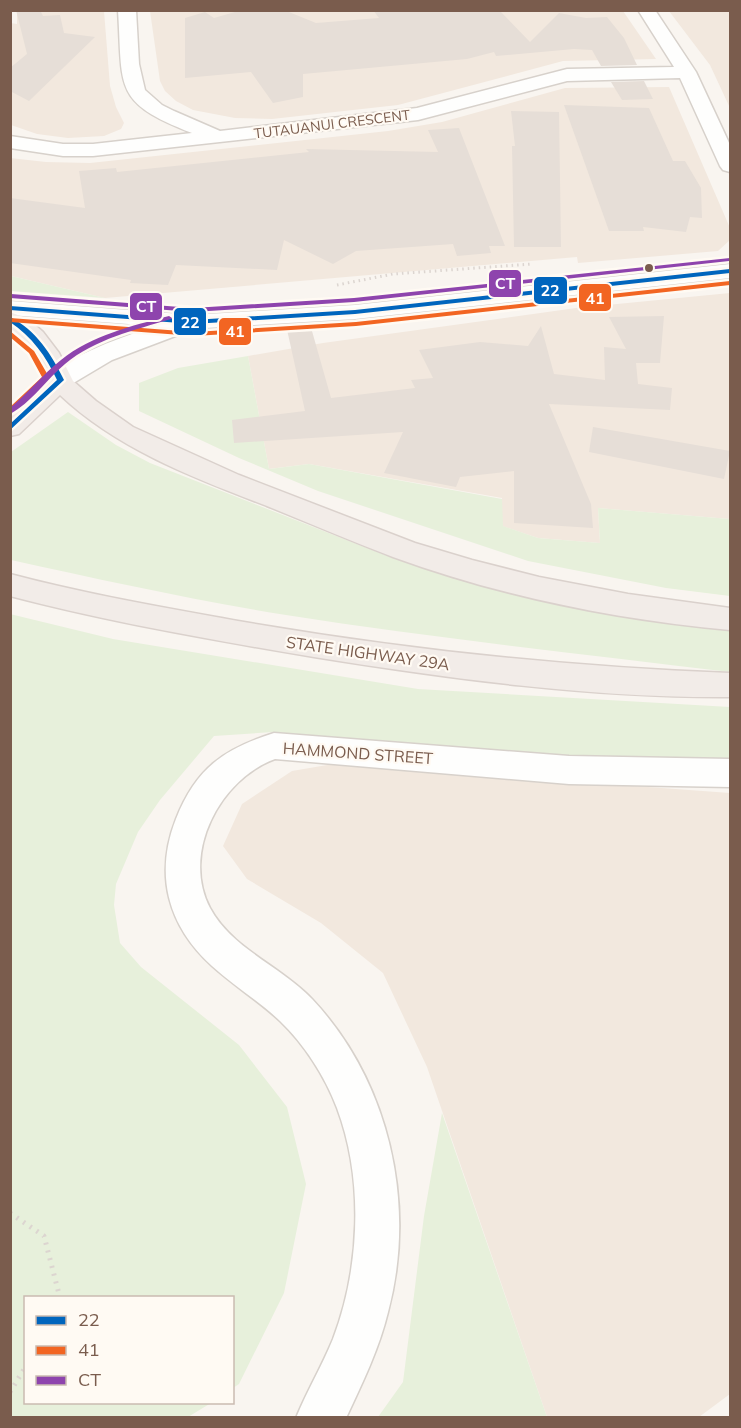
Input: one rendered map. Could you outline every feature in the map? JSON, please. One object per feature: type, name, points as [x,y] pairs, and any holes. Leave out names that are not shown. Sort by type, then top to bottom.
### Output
[{"type":"highway","points":[[10,319],[39,341],[61,381],[87,407],[124,433],[229,481],[405,550],[469,570],[539,588],[628,605],[730,619]]},
{"type":"highway","points":[[10,428],[61,381]]},
{"type":"highway","name":"STATE HIGHWAY 29A","points":[[10,585],[142,615],[422,663],[569,677],[730,685]]},
{"type":"street","points":[[127,10],[132,81],[138,96],[154,109],[217,137]]},
{"type":"street","points":[[646,10],[687,72],[730,166]]},
{"type":"street","name":"TUTAUANUI CRESCENT","points":[[10,142],[63,150],[93,150],[418,114],[567,75],[687,72]]},
{"type":"street","points":[[10,308],[193,322],[355,312],[730,271]]},
{"type":"street","points":[[61,381],[87,361],[118,346],[193,322]]},
{"type":"street","name":"HAMMOND STREET","points":[[320,1418],[342,1375],[369,1297],[376,1251],[377,1203],[372,1158],[353,1091],[335,1057],[318,1033],[295,1009],[217,946],[191,909],[184,887],[184,852],[190,826],[204,799],[219,778],[240,760],[274,746],[569,770],[730,773]]},
{"type":"path","points":[[336,285],[393,274],[533,264]]},
{"type":"path","points":[[10,1213],[44,1236],[59,1296]]},
{"type":"path","points":[[10,1392],[24,1369]]},
{"type":"shaded area","points":[[31,11],[104,11],[110,86],[116,107],[124,123],[121,129],[104,136],[68,138],[37,134],[11,125],[10,23],[17,24],[17,15]]},
{"type":"shaded area","points":[[150,11],[623,11],[656,59],[563,61],[398,105],[272,119],[235,118],[193,110],[176,101],[165,91],[160,81]]},
{"type":"shaded area","points":[[669,11],[730,11],[730,108],[710,65]]},
{"type":"shaded area","points":[[669,87],[730,228],[730,240],[718,251],[578,263],[577,257],[105,298],[11,276],[10,158],[90,163],[388,131],[442,122],[565,88]]},
{"type":"shaded area","points":[[730,293],[730,519],[598,508],[600,543],[538,538],[502,526],[502,498],[309,464],[269,469],[248,356],[323,343],[576,308]]},
{"type":"shaded area","points":[[333,764],[730,793],[730,1394],[699,1417],[547,1417],[427,1067],[383,973],[321,923],[247,879],[223,846],[242,804],[292,771]]},
{"type":"green space","points":[[11,276],[105,298],[11,291]]},
{"type":"green space","points":[[248,356],[269,469],[309,464],[502,499],[503,526],[538,538],[600,543],[598,508],[730,519],[730,596],[666,588],[528,561],[318,491],[239,458],[139,411],[139,383],[178,368]]},
{"type":"green space","points":[[68,412],[116,445],[150,463],[395,559],[482,584],[606,613],[730,629],[730,672],[286,615],[11,560],[11,452]]},
{"type":"green space","points":[[10,614],[113,639],[418,689],[730,707],[730,759],[584,761],[273,732],[214,736],[160,800],[138,832],[116,884],[114,905],[120,943],[141,967],[239,1045],[287,1107],[306,1184],[284,1293],[239,1384],[234,1387],[234,1296],[24,1296],[24,1404],[209,1404],[188,1417],[11,1417]]},
{"type":"green space","points":[[442,1113],[547,1417],[378,1417],[403,1382],[424,1216]]},
{"type":"building","points":[[16,10],[40,10],[43,16],[60,15],[64,33],[95,37],[29,101],[10,91],[10,68],[27,54]]},
{"type":"building","points":[[242,10],[284,10],[316,23],[379,18],[373,10],[499,10],[530,42],[559,13],[586,18],[607,17],[624,38],[637,65],[601,66],[592,50],[574,49],[496,56],[494,52],[467,59],[303,74],[303,97],[273,103],[251,72],[185,78],[185,18],[205,12],[214,18]]},
{"type":"building","points":[[644,81],[653,99],[622,100],[611,82]]},
{"type":"building","points":[[564,105],[649,108],[673,161],[685,161],[701,188],[702,218],[690,217],[686,232],[643,227],[644,231],[609,231]]},
{"type":"building","points":[[511,111],[559,112],[561,247],[514,247],[512,146],[515,146]]},
{"type":"building","points":[[459,128],[505,246],[489,246],[491,253],[457,256],[453,244],[356,251],[333,264],[284,240],[277,270],[176,265],[168,285],[130,283],[131,280],[10,263],[10,198],[85,208],[79,171],[116,168],[117,172],[309,152],[306,149],[438,152],[428,130]]},
{"type":"building","points":[[664,316],[660,363],[636,363],[638,384],[672,388],[670,410],[549,404],[591,504],[593,528],[514,523],[514,471],[460,477],[456,487],[384,473],[403,432],[234,443],[232,420],[305,411],[286,325],[310,324],[331,398],[415,388],[411,380],[433,378],[419,350],[480,342],[528,346],[541,326],[554,374],[605,380],[604,347],[626,349],[609,317]]},
{"type":"building","points":[[593,427],[730,451],[724,479],[589,452]]},
{"type":"transit line","name":"CT","points":[[11,296],[193,310],[354,300],[729,259]]},
{"type":"transit line","name":"22","points":[[10,308],[193,322],[355,312],[730,271]]},
{"type":"transit line","name":"41","points":[[10,320],[194,334],[356,324],[730,283]]},
{"type":"transit line","name":"CT","points":[[10,412],[75,353],[114,335],[169,318]]},
{"type":"transit line","name":"22","points":[[10,319],[27,331],[40,345],[61,380],[10,428]]},
{"type":"transit line","name":"41","points":[[10,333],[32,352],[46,377],[10,411]]}]
